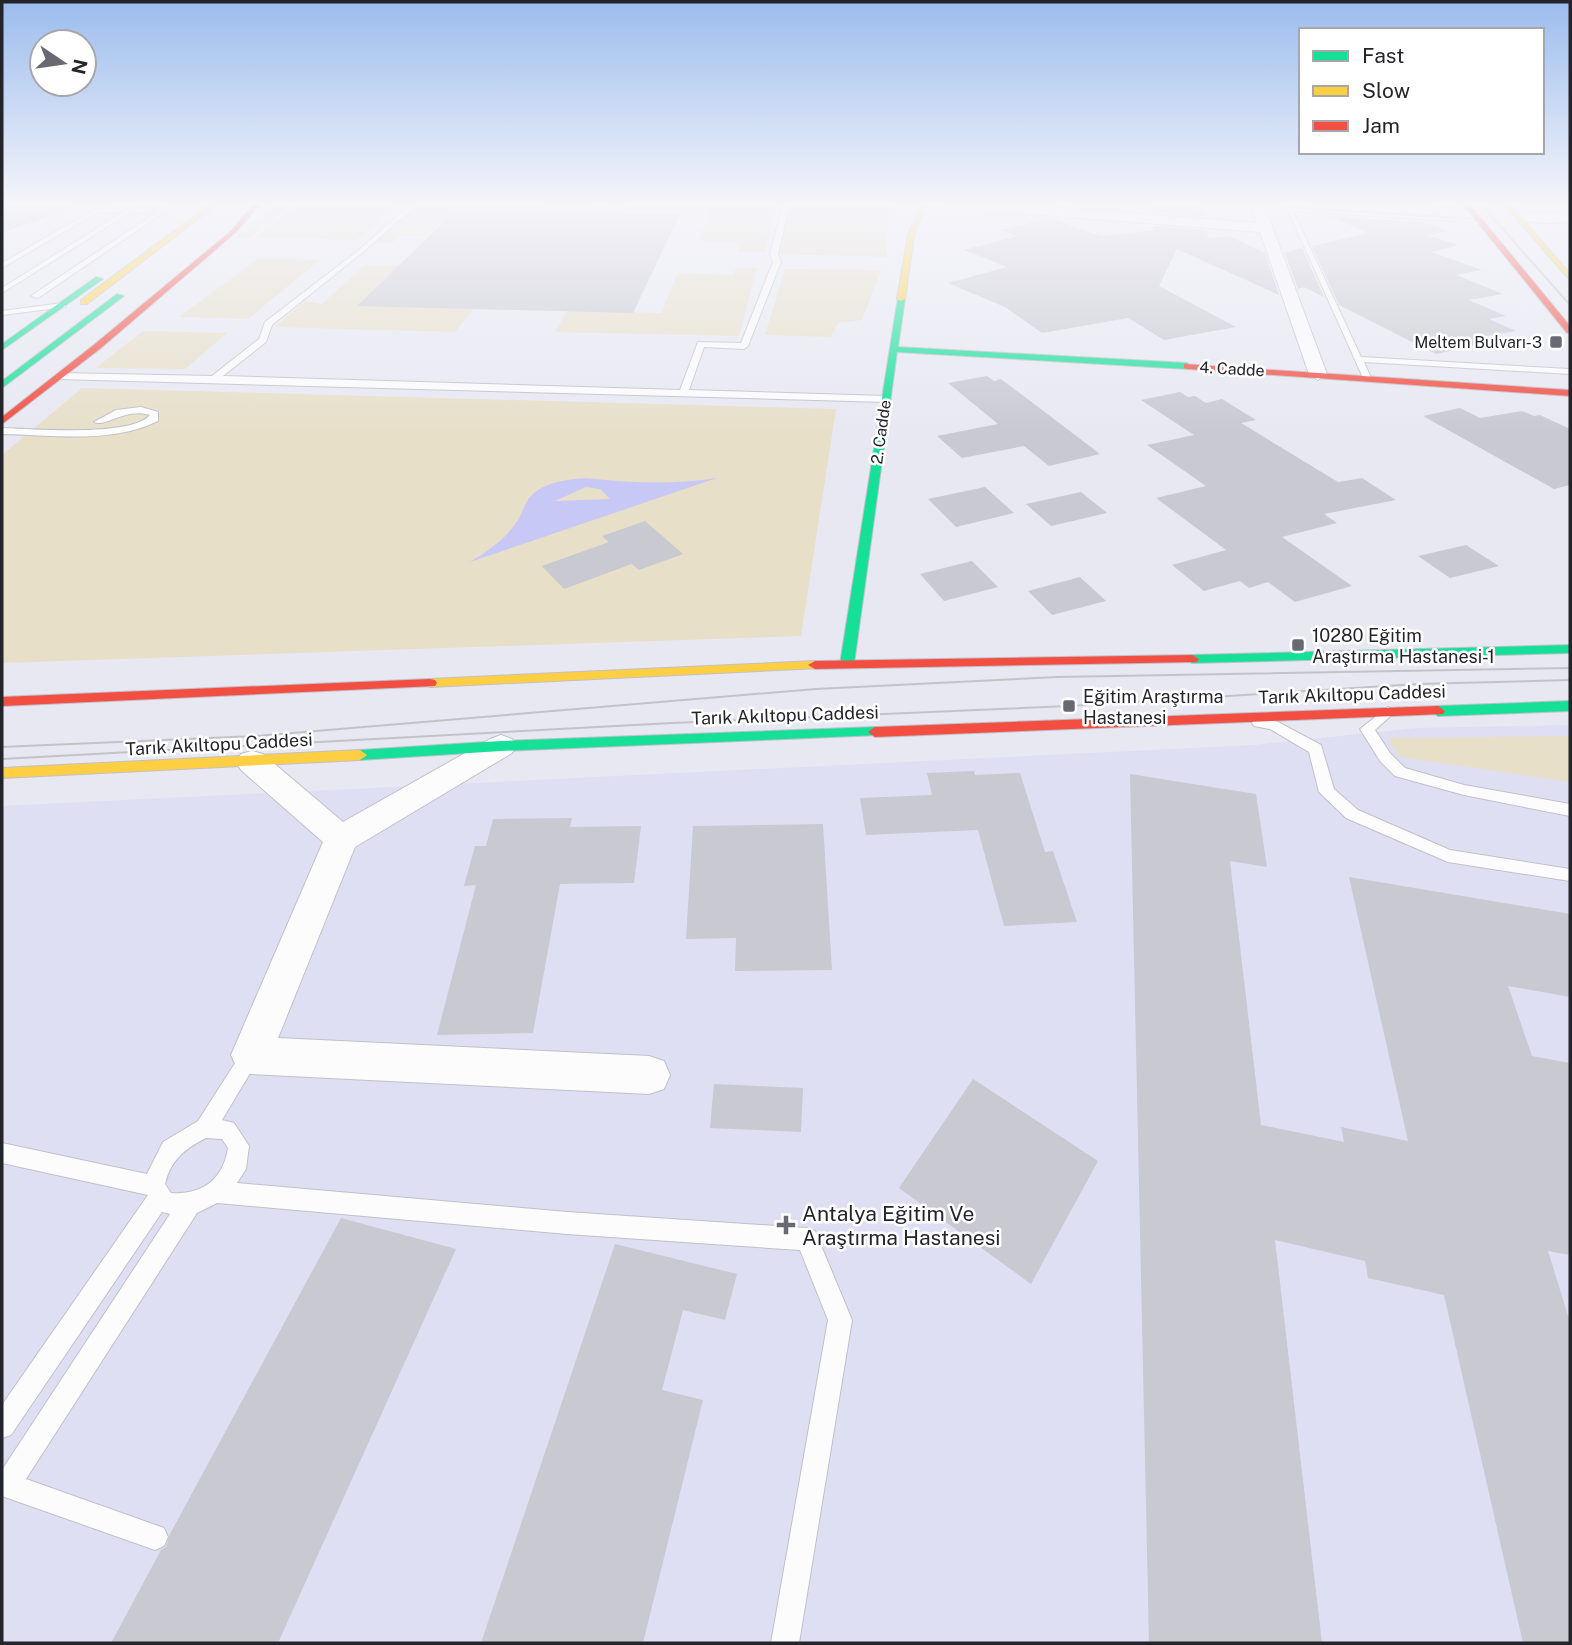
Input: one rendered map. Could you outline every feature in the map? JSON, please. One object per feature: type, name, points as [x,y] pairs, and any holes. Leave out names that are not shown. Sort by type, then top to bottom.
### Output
[{"type":"main road","points":[[2,348],[101,279]]},
{"type":"main road","points":[[2,362],[113,279]]},
{"type":"main road","points":[[2,402],[160,279]]},
{"type":"main road","points":[[2,421],[176,279]]},
{"type":"main road","name":"2. Cadde","points":[[847,664],[904,279]]},
{"type":"main road","points":[[1527,279],[1570,331]]},
{"type":"main road","points":[[2,385],[129,289]]},
{"type":"main road","name":"4. Cadde","points":[[893,349],[1318,374],[1570,393]]},
{"type":"main road","points":[[2,702],[847,664],[1229,659],[1570,649]]},
{"type":"main road","points":[[576,693],[744,668]]},
{"type":"main road","name":"Tarık Akıltopu Caddesi","points":[[2,773],[252,762],[501,746],[1205,718],[1565,708]]},
{"type":"street","points":[[1283,279],[1318,374]]},
{"type":"street","points":[[501,746],[341,839],[251,1055],[649,1075]]},
{"type":"street","points":[[252,762],[341,839]]},
{"type":"lane","points":[[2,291],[22,279]]},
{"type":"lane","points":[[35,296],[61,279]]},
{"type":"lane","points":[[215,379],[263,340],[268,324],[326,279]]},
{"type":"lane","points":[[683,393],[701,344],[744,346],[770,279]]},
{"type":"lane","points":[[1321,279],[1367,378]]},
{"type":"lane","points":[[2,315],[63,304]]},
{"type":"lane","points":[[2,315],[32,326]]},
{"type":"lane","points":[[1358,359],[1569,372]]},
{"type":"lane","points":[[59,376],[886,399]]},
{"type":"lane","points":[[2,431],[123,430],[146,425],[155,419],[155,414],[125,410],[99,422]]},
{"type":"lane","points":[[1388,712],[1367,729],[1385,757],[1400,772],[1464,790],[1570,810]]},
{"type":"lane","points":[[1205,718],[1273,725],[1316,749],[1326,792],[1352,814],[1448,856],[1570,875]]},
{"type":"lane","points":[[205,1128],[251,1055]]},
{"type":"lane","points":[[2,1153],[157,1191],[165,1203],[189,1205],[216,1192],[235,1169],[239,1146],[227,1130],[205,1128],[179,1140],[159,1162],[157,1191],[2,1426]]},
{"type":"lane","points":[[216,1192],[568,1223],[807,1239],[840,1320],[785,1643]]},
{"type":"lane","points":[[155,1537],[5,1483],[189,1205]]},
{"type":"shaded area","points":[[231,279],[297,279],[248,319],[179,317]]},
{"type":"shaded area","points":[[350,279],[385,279],[358,305],[474,308],[455,332],[275,327],[304,301],[322,304]]},
{"type":"shaded area","points":[[676,279],[754,279],[739,336],[555,332],[568,310],[661,313]]},
{"type":"shaded area","points":[[782,279],[878,279],[862,320],[838,323],[831,337],[765,335]]},
{"type":"shaded area","points":[[143,331],[227,333],[185,369],[96,368]]},
{"type":"shaded area","points":[[82,388],[836,409],[801,636],[2,663],[2,455]]},
{"type":"shaded area","name":"Antalya Eğitim Ve Araştırma Hastanesi","points":[[1570,725],[1570,1643],[2,1643],[2,806],[1254,745],[1417,728]]},
{"type":"shaded area","points":[[1570,736],[1570,782],[1400,757],[1387,738]]},
{"type":"water","points":[[585,478],[684,482],[717,478],[470,562],[506,535],[518,520],[529,498],[541,488]],"holes":[[[586,487],[600,489],[610,499],[555,501]]]},
{"type":"building","points":[[385,279],[649,279],[633,313],[357,306]]},
{"type":"building","points":[[964,279],[1163,279],[1159,286],[1236,327],[1164,340],[1128,318],[1042,333],[1005,307],[948,283]]},
{"type":"building","points":[[1243,279],[1274,279],[1279,295]]},
{"type":"building","points":[[1294,279],[1316,279],[1324,297],[1304,287],[1298,289]]},
{"type":"building","points":[[1327,279],[1465,279],[1503,294],[1469,300],[1506,316],[1489,319],[1516,331],[1479,337],[1490,342],[1436,354],[1339,305]]},
{"type":"building","points":[[987,376],[994,381],[1001,379],[1100,454],[1049,466],[1024,446],[962,458],[937,436],[998,424],[948,383]]},
{"type":"building","points":[[1180,392],[1188,397],[1195,396],[1206,403],[1222,399],[1256,420],[1241,423],[1338,482],[1362,478],[1396,500],[1324,514],[1337,523],[1282,537],[1352,586],[1295,602],[1268,582],[1249,588],[1240,581],[1204,591],[1172,565],[1226,550],[1156,498],[1206,486],[1147,445],[1194,435],[1141,400]]},
{"type":"building","points":[[1460,408],[1480,418],[1522,411],[1534,416],[1540,415],[1570,429],[1570,485],[1554,489],[1423,416]]},
{"type":"building","points":[[985,487],[1014,513],[956,527],[928,499]]},
{"type":"building","points":[[1081,492],[1107,513],[1051,526],[1026,504]]},
{"type":"building","points":[[645,521],[683,554],[639,570],[632,564],[564,589],[542,566],[609,542],[602,536]]},
{"type":"building","points":[[1466,545],[1499,566],[1450,578],[1418,556]]},
{"type":"building","points":[[972,561],[998,587],[944,601],[920,574]]},
{"type":"building","points":[[1080,577],[1106,601],[1052,615],[1028,591]]},
{"type":"building","points":[[974,771],[975,775],[1020,773],[1045,852],[1053,851],[1077,922],[1004,926],[978,830],[866,835],[860,798],[932,795],[927,773]]},
{"type":"building","points":[[1130,774],[1256,794],[1267,867],[1230,861],[1261,1125],[1344,1142],[1341,1127],[1408,1141],[1349,877],[1570,914],[1570,997],[1508,986],[1532,1056],[1570,1063],[1570,1255],[1548,1251],[1570,1322],[1570,1643],[1523,1643],[1444,1295],[1368,1278],[1365,1261],[1275,1240],[1322,1643],[1149,1643]]},
{"type":"building","points":[[572,818],[570,827],[641,826],[634,883],[560,884],[533,1033],[437,1035],[476,885],[464,886],[475,846],[486,846],[493,819]]},
{"type":"building","points":[[823,824],[832,970],[735,971],[736,938],[686,939],[693,826]]},
{"type":"building","points":[[973,1079],[1098,1161],[1031,1284],[899,1188]]},
{"type":"building","points":[[714,1084],[803,1088],[801,1132],[710,1128]]},
{"type":"building","points":[[341,1218],[456,1249],[278,1643],[111,1643],[161,1550],[166,1547],[170,1534]]},
{"type":"building","points":[[615,1244],[737,1274],[725,1320],[683,1310],[662,1390],[703,1400],[643,1643],[481,1643]]},
{"type":"tram line","points":[[1547,279],[1570,305]]},
{"type":"tram line","points":[[2,747],[256,736],[816,689],[1057,677],[1570,668]]},
{"type":"tram line","points":[[2,759],[672,723],[1069,706],[1418,684],[1570,680]]},
{"type":"traffic: fast","points":[[2,348],[99,279]]},
{"type":"traffic: fast","points":[[2,385],[120,296]]},
{"type":"traffic: fast","points":[[847,664],[901,299]]},
{"type":"traffic: fast","points":[[893,349],[1187,366]]},
{"type":"traffic: fast","points":[[1192,659],[1570,649]]},
{"type":"traffic: fast","points":[[1438,711],[1570,706]]},
{"type":"traffic: fast","points":[[360,755],[501,746],[875,732]]},
{"type":"traffic: slow","points":[[84,302],[115,279]]},
{"type":"traffic: slow","points":[[901,299],[904,279]]},
{"type":"traffic: slow","points":[[430,683],[815,665]]},
{"type":"traffic: slow","points":[[2,773],[360,755]]},
{"type":"traffic: jam","points":[[2,421],[98,346],[178,279]]},
{"type":"traffic: jam","points":[[1527,279],[1570,331]]},
{"type":"traffic: jam","points":[[1187,366],[1570,393]]},
{"type":"traffic: jam","points":[[815,665],[1192,659]]},
{"type":"traffic: jam","points":[[2,702],[430,683]]},
{"type":"traffic: jam","points":[[875,732],[1438,711]]},
{"type":"place","name":"Meltem Bulvarı-3","points":[[1556,342]]},
{"type":"place","name":"10280 Eğitim Araştırma Hastanesi-1","points":[[1298,645]]},
{"type":"place","name":"Eğitim Araştırma Hastanesi","points":[[1069,706]]},
{"type":"place","name":"Antalya Eğitim Ve Araştırma Hastanesi","points":[[786,1225]]}]
